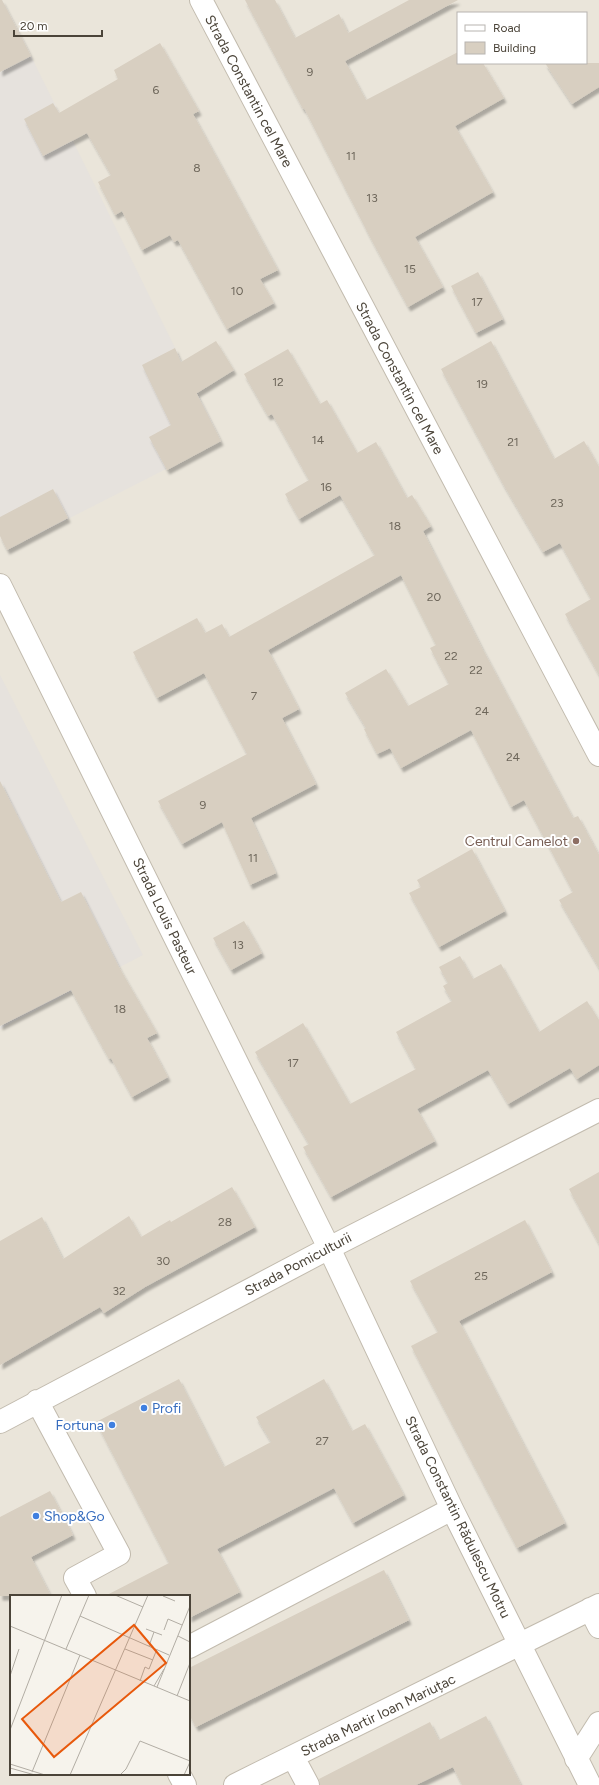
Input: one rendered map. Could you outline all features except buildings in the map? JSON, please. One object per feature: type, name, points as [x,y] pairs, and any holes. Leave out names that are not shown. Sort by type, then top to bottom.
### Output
[{"type":"street","name":"Strada Constantin cel Mare","points":[[201,0],[599,755]]},
{"type":"street","name":"Strada Louis Pasteur","points":[[0,586],[329,1248]]},
{"type":"street","name":"Strada Pomiculturii","points":[[0,1422],[37,1401],[329,1248],[599,1110]]},
{"type":"street","name":"Strada Constantin Rădulescu Motru","points":[[329,1248],[452,1508],[590,1785]]},
{"type":"street","points":[[37,1401],[119,1554],[75,1578],[84,1595]]},
{"type":"street","points":[[190,1646],[452,1508]]},
{"type":"street","name":"Strada Martir Ioan Mariuțac","points":[[235,1785],[520,1645],[596,1614]]},
{"type":"street","points":[[576,1759],[599,1724]]},
{"type":"street","points":[[293,1756],[308,1785]]},
{"type":"street","points":[[180,1775],[185,1785]]},
{"type":"shaded area","points":[[0,0],[599,0],[599,1785],[0,1785]]},
{"type":"shaded area","points":[[0,0],[2,0],[31,56],[221,441],[7,550],[0,536]]},
{"type":"shaded area","points":[[0,675],[143,955],[0,1029]]},
{"type":"place","name":"Centrul Camelot","points":[[576,841]]},
{"type":"place","name":"Profi","points":[[144,1408]]},
{"type":"place","name":"Fortuna","points":[[112,1425]]},
{"type":"place","name":"Shop&Go","points":[[36,1516]]}]
